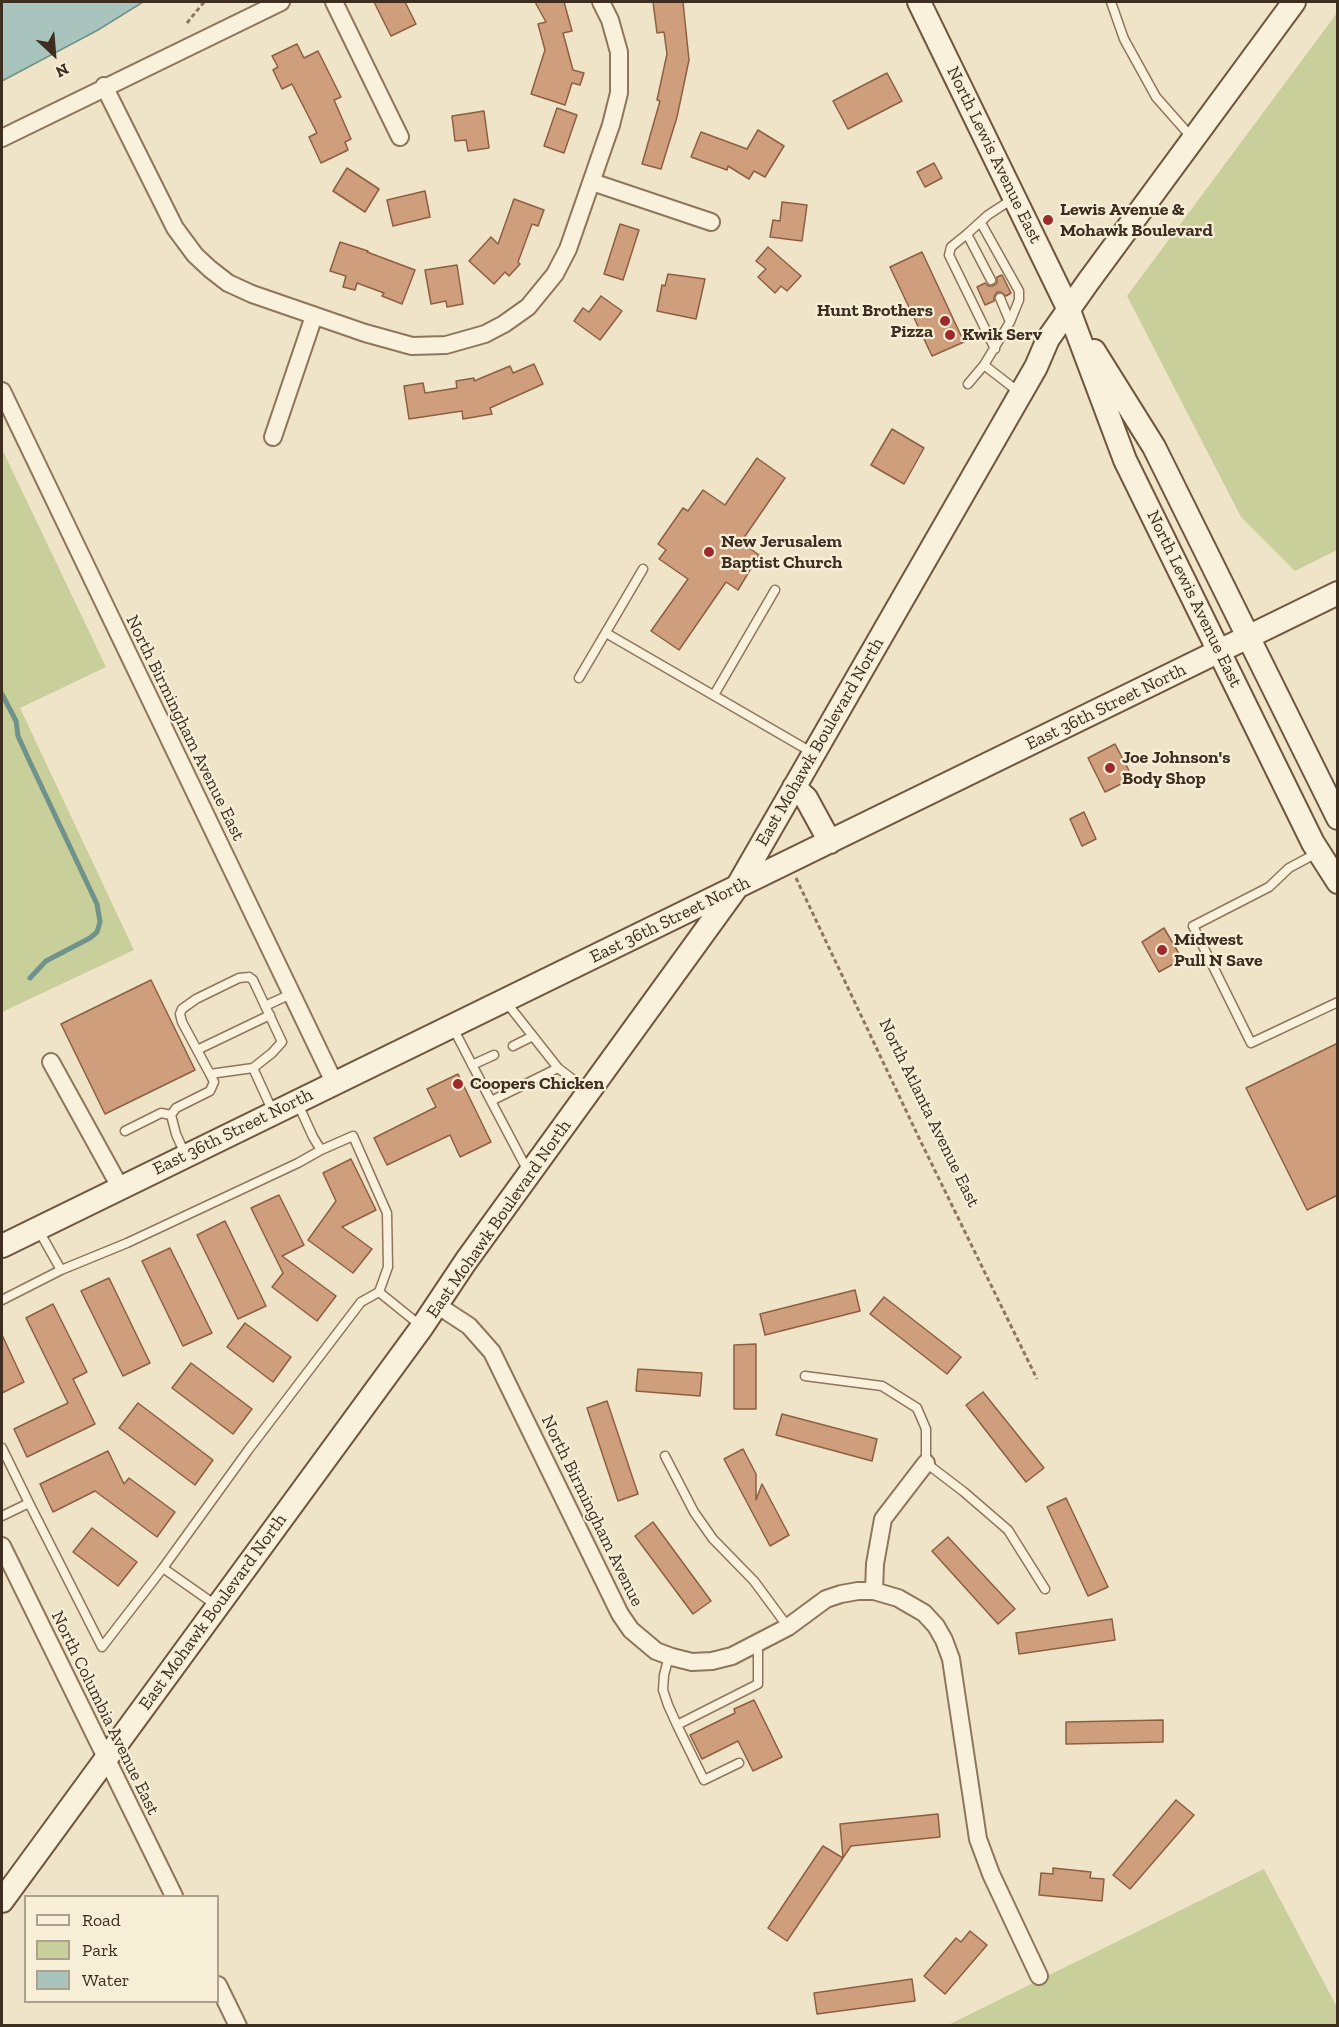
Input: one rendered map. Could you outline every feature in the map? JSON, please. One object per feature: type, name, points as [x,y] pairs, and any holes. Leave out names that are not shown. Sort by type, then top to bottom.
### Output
[{"type":"main road","name":"North Lewis Avenue East","points":[[919,2],[1068,309],[1125,460],[1319,852],[1338,882]]},
{"type":"main road","name":"East Mohawk Boulevard North","points":[[2,1901],[422,1327],[466,1261],[736,887],[1036,367],[1048,339],[1294,2]]},
{"type":"main road","name":"North Lewis Avenue East","points":[[1068,309],[1154,447],[1338,818]]},
{"type":"main road","name":"East 36th Street North","points":[[2,1245],[1338,593]]},
{"type":"main road","points":[[794,787],[806,798],[830,842]]},
{"type":"street","points":[[2,138],[104,86],[280,2]]},
{"type":"street","points":[[334,2],[400,137]]},
{"type":"street","points":[[104,86],[175,228],[195,255],[228,283],[252,294],[393,342],[412,346],[446,345],[485,334],[528,307],[555,274],[568,249],[611,125],[619,93],[619,52],[601,2]]},
{"type":"street","points":[[592,182],[711,222]]},
{"type":"street","points":[[273,437],[314,316]]},
{"type":"street","name":"North Birmingham Avenue East","points":[[2,391],[334,1082]]},
{"type":"street","points":[[51,1062],[120,1187]]},
{"type":"street","name":"North Birmingham Avenue","points":[[437,1305],[470,1326],[486,1343],[620,1614],[643,1642],[669,1656],[692,1662],[712,1661],[732,1656],[788,1627],[826,1599],[840,1594],[874,1591],[898,1598],[919,1609],[936,1626],[951,1659],[978,1839],[991,1874],[1039,1976]]},
{"type":"street","points":[[874,1591],[875,1564],[883,1519],[926,1463]]},
{"type":"street","name":"North Columbia Avenue East","points":[[2,1546],[105,1760],[173,1895]]},
{"type":"street","points":[[219,1987],[238,2025]]},
{"type":"lane","points":[[1111,2],[1124,39],[1156,97],[1193,139]]},
{"type":"lane","points":[[995,349],[949,255],[951,247],[988,215],[1014,197]]},
{"type":"lane","points":[[968,384],[995,349],[1019,300],[1019,291],[981,223]]},
{"type":"lane","points":[[967,234],[991,280]]},
{"type":"lane","points":[[1000,298],[1010,322]]},
{"type":"lane","points":[[984,365],[1020,393]]},
{"type":"lane","points":[[579,678],[643,570]]},
{"type":"lane","points":[[714,695],[775,590]]},
{"type":"lane","points":[[606,633],[814,753]]},
{"type":"lane","points":[[1319,852],[1289,868],[1269,886],[1193,926],[1251,1043],[1338,1002]]},
{"type":"lane","points":[[171,1115],[176,1108],[210,1091],[214,1083],[180,1014],[187,1004],[239,978],[249,977],[253,980],[282,1042],[252,1068],[210,1074]]},
{"type":"lane","points":[[265,1006],[291,994]]},
{"type":"lane","points":[[504,1000],[558,1068],[589,1092]]},
{"type":"lane","points":[[197,1050],[270,1015]]},
{"type":"lane","points":[[452,1025],[530,1174]]},
{"type":"lane","points":[[513,1046],[533,1036]]},
{"type":"lane","points":[[472,1065],[495,1054]]},
{"type":"lane","points":[[252,1068],[273,1112]]},
{"type":"lane","points":[[491,1101],[558,1068]]},
{"type":"lane","points":[[297,1101],[321,1149]]},
{"type":"lane","points":[[125,1131],[162,1113],[171,1115]]},
{"type":"lane","points":[[171,1115],[176,1134],[186,1155]]},
{"type":"lane","points":[[2,1300],[61,1270],[128,1243],[298,1163],[321,1149],[353,1136],[387,1213],[388,1267],[379,1292],[361,1302],[102,1647],[2,1448]]},
{"type":"lane","points":[[37,1228],[61,1270]]},
{"type":"lane","points":[[379,1292],[422,1327]]},
{"type":"lane","points":[[805,1376],[882,1386],[917,1408],[926,1428],[926,1463],[1008,1530],[1044,1589]]},
{"type":"lane","points":[[665,1456],[694,1512],[707,1530],[754,1581],[788,1627]]},
{"type":"lane","points":[[2,1516],[29,1503]]},
{"type":"lane","points":[[163,1568],[217,1606]]},
{"type":"lane","points":[[677,1725],[758,1684],[758,1643]]},
{"type":"lane","points":[[669,1656],[663,1690],[704,1780],[738,1763]]},
{"type":"path","points":[[187,23],[204,2]]},
{"type":"path","name":"North Atlanta Avenue East","points":[[789,862],[919,1138],[1037,1379]]},
{"type":"green space","points":[[1337,13],[1337,550],[1295,571],[1241,517],[1127,296]]},
{"type":"green space","points":[[2,449],[106,667],[20,708],[134,950],[2,1012]]},
{"type":"green space","points":[[1264,1869],[1338,2009],[1337,2026],[946,2026]]},
{"type":"water","points":[[2,2],[143,2],[98,30],[2,81]]},
{"type":"building","points":[[374,2],[405,2],[416,24],[391,36]]},
{"type":"building","points":[[535,2],[564,2],[572,31],[563,33],[573,70],[584,73],[580,85],[572,83],[565,105],[531,94],[545,50],[538,24],[546,22]]},
{"type":"building","points":[[653,2],[683,2],[689,60],[677,117],[661,169],[642,164],[660,101],[657,100],[667,54],[664,32],[657,33]]},
{"type":"building","points":[[297,44],[304,58],[318,51],[341,97],[334,100],[351,139],[345,142],[348,150],[321,163],[309,137],[317,133],[292,84],[282,89],[273,70],[278,67],[272,56]]},
{"type":"building","points":[[887,73],[902,101],[848,129],[833,101]]},
{"type":"building","points":[[557,108],[577,115],[564,153],[544,146]]},
{"type":"building","points":[[484,111],[489,148],[468,151],[466,140],[455,141],[452,116]]},
{"type":"building","points":[[758,130],[784,146],[765,177],[754,171],[749,179],[728,166],[727,170],[691,157],[701,132],[747,149]]},
{"type":"building","points":[[934,163],[942,178],[925,187],[917,172]]},
{"type":"building","points":[[347,168],[379,189],[365,212],[333,191]]},
{"type":"building","points":[[425,191],[430,217],[393,226],[387,200]]},
{"type":"building","points":[[514,199],[544,210],[538,226],[532,224],[518,262],[520,264],[509,276],[505,272],[494,284],[469,261],[491,237],[498,244]]},
{"type":"building","points":[[782,202],[807,205],[802,241],[770,237],[773,220],[780,221]]},
{"type":"building","points":[[620,224],[639,230],[623,280],[604,274]]},
{"type":"building","points":[[340,242],[415,270],[402,304],[382,296],[384,293],[357,283],[355,290],[343,287],[346,276],[330,271]]},
{"type":"building","points":[[768,247],[801,276],[787,291],[781,286],[775,293],[758,277],[766,269],[756,261]]},
{"type":"building","points":[[922,252],[964,342],[932,356],[890,267]]},
{"type":"building","points":[[457,265],[463,304],[447,307],[446,301],[431,304],[425,270]]},
{"type":"building","points":[[668,274],[705,279],[696,319],[657,311],[662,285],[665,286]]},
{"type":"building","points":[[1002,275],[1011,293],[1006,296],[997,292],[994,301],[985,305],[977,287],[985,283],[993,286],[997,283],[997,277]]},
{"type":"building","points":[[601,296],[622,311],[600,340],[574,321],[583,308],[589,312]]},
{"type":"building","points":[[534,364],[543,384],[490,408],[492,414],[463,419],[462,411],[409,419],[404,386],[423,383],[425,393],[457,388],[456,381],[474,378],[474,381],[510,366],[513,373]]},
{"type":"building","points":[[892,429],[924,448],[904,484],[871,465]]},
{"type":"building","name":"New Jerusalem Baptist Church","points":[[757,458],[785,478],[741,542],[759,555],[738,590],[726,582],[679,650],[651,631],[688,579],[659,559],[666,550],[658,544],[683,508],[688,511],[703,490],[725,505]]},
{"type":"building","name":"Joe Johnson's Body Shop","points":[[1115,744],[1133,778],[1105,792],[1088,758]]},
{"type":"building","points":[[1084,812],[1096,839],[1082,846],[1070,819]]},
{"type":"building","name":"Midwest Pull N Save","points":[[1164,928],[1182,959],[1159,972],[1142,942]]},
{"type":"building","points":[[151,980],[195,1070],[105,1114],[61,1024]]},
{"type":"building","points":[[1338,1043],[1338,1195],[1307,1210],[1246,1088]]},
{"type":"building","points":[[458,1074],[491,1142],[460,1157],[450,1135],[387,1165],[374,1138],[436,1107],[427,1089]]},
{"type":"building","points":[[351,1159],[376,1210],[342,1227],[372,1249],[353,1273],[308,1240],[336,1201],[323,1173]]},
{"type":"building","points":[[279,1195],[304,1245],[282,1256],[336,1296],[317,1321],[272,1287],[283,1273],[251,1208]]},
{"type":"building","points":[[225,1221],[266,1306],[238,1319],[197,1235]]},
{"type":"building","points":[[170,1248],[212,1333],[183,1346],[142,1261]]},
{"type":"building","points":[[109,1278],[150,1363],[123,1376],[81,1291]]},
{"type":"building","points":[[855,1290],[860,1311],[765,1335],[760,1314]]},
{"type":"building","points":[[884,1297],[961,1357],[947,1374],[870,1314]]},
{"type":"building","points":[[53,1304],[87,1372],[73,1379],[95,1424],[27,1457],[14,1429],[68,1403],[26,1318]]},
{"type":"building","points":[[245,1323],[291,1357],[273,1382],[227,1347]]},
{"type":"building","points":[[2,1335],[24,1382],[2,1393]]},
{"type":"building","points":[[756,1344],[756,1409],[734,1409],[734,1345]]},
{"type":"building","points":[[191,1363],[252,1409],[233,1434],[172,1388]]},
{"type":"building","points":[[638,1369],[702,1373],[700,1396],[636,1391]]},
{"type":"building","points":[[983,1392],[1044,1468],[1026,1482],[966,1405]]},
{"type":"building","points":[[607,1401],[638,1494],[618,1501],[587,1408]]},
{"type":"building","points":[[138,1403],[213,1460],[195,1485],[119,1428]]},
{"type":"building","points":[[782,1414],[877,1439],[872,1461],[776,1435]]},
{"type":"building","points":[[743,1449],[756,1474],[756,1500],[762,1484],[789,1535],[770,1546],[724,1459]]},
{"type":"building","points":[[108,1451],[124,1484],[129,1478],[175,1512],[157,1537],[95,1491],[53,1512],[40,1484]]},
{"type":"building","points":[[1066,1498],[1108,1587],[1088,1596],[1047,1507]]},
{"type":"building","points":[[653,1522],[711,1601],[693,1614],[635,1536]]},
{"type":"building","points":[[92,1528],[137,1562],[118,1586],[73,1552]]},
{"type":"building","points":[[948,1537],[1015,1609],[998,1624],[932,1551]]},
{"type":"building","points":[[1112,1619],[1115,1640],[1019,1654],[1016,1633]]},
{"type":"building","points":[[754,1700],[782,1757],[753,1771],[738,1741],[702,1759],[690,1735],[735,1713],[734,1709]]},
{"type":"building","points":[[1163,1720],[1163,1742],[1066,1744],[1066,1722]]},
{"type":"building","points":[[1176,1800],[1194,1815],[1130,1889],[1113,1875]]},
{"type":"building","points":[[938,1814],[940,1837],[851,1846],[843,1858],[840,1824]]},
{"type":"building","points":[[823,1846],[843,1858],[787,1941],[768,1928]]},
{"type":"building","points":[[1053,1868],[1091,1872],[1090,1878],[1104,1879],[1102,1901],[1039,1895],[1041,1873],[1053,1874]]},
{"type":"building","points":[[970,1931],[987,1945],[945,1994],[924,1976],[956,1938],[961,1942]]},
{"type":"building","points":[[912,1979],[915,2001],[817,2014],[814,1993]]},
{"type":"waterway","points":[[2,694],[16,721],[18,736],[97,904],[100,922],[97,932],[90,938],[46,961],[30,978]]},
{"type":"place","name":"Lewis Avenue & Mohawk Boulevard","points":[[1048,220]]},
{"type":"place","name":"Hunt Brothers Pizza","points":[[945,321]]},
{"type":"place","name":"Kwik Serv","points":[[950,335]]},
{"type":"place","name":"New Jerusalem Baptist Church","points":[[709,552]]},
{"type":"place","name":"Joe Johnson's Body Shop","points":[[1110,768]]},
{"type":"place","name":"Midwest Pull N Save","points":[[1162,950]]},
{"type":"place","name":"Coopers Chicken","points":[[458,1084]]}]
